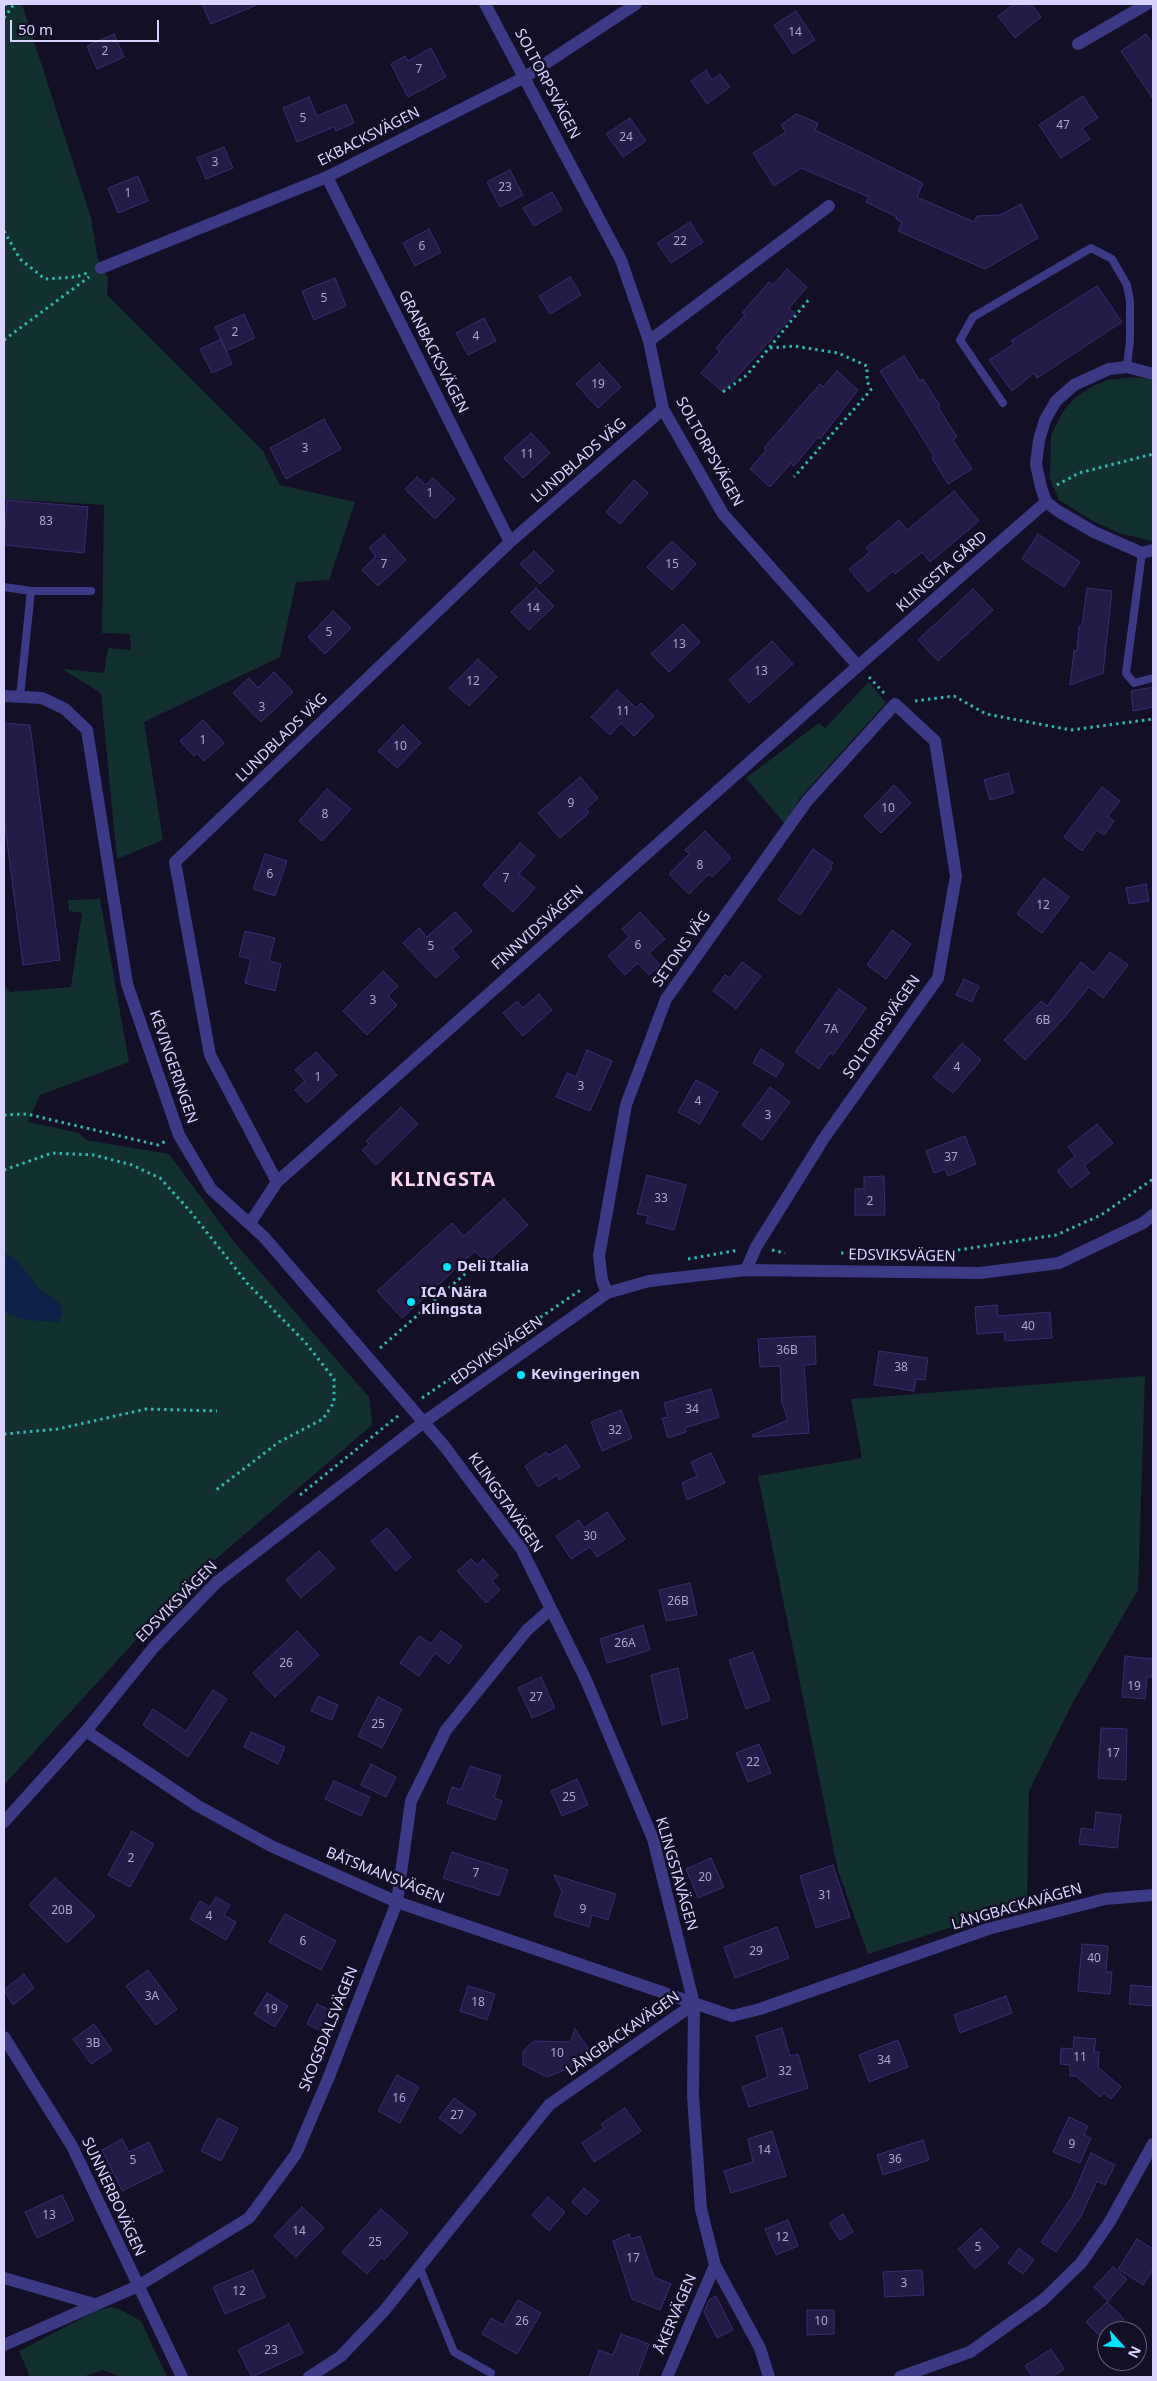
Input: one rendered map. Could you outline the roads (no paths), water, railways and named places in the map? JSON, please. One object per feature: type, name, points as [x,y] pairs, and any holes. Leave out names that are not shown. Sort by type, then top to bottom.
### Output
[{"type":"street","name":"SOLTORPSVÄGEN","points":[[484,4],[525,76],[622,260],[650,341],[663,409],[723,514],[858,666]]},
{"type":"street","name":"EKBACKSVÄGEN","points":[[102,268],[327,177],[525,76],[636,4]]},
{"type":"street","points":[[1078,44],[1147,4]]},
{"type":"street","name":"GRANBACKSVÄGEN","points":[[327,177],[510,542]]},
{"type":"street","points":[[650,341],[829,206]]},
{"type":"street","points":[[1148,552],[1075,522],[1046,502],[1036,464],[1039,440],[1045,420],[1056,402],[1074,385],[1109,370],[1127,367],[1153,374]]},
{"type":"street","name":"LUNDBLADS VÄG","points":[[277,1182],[210,1055],[175,862],[510,542],[663,409]]},
{"type":"street","name":"KLINGSTA GÅRD","points":[[858,666],[1046,502]]},
{"type":"street","name":"FINNVIDSVÄGEN","points":[[250,1223],[277,1182],[858,666]]},
{"type":"street","name":"KEVINGERINGEN","points":[[4,696],[42,698],[65,709],[87,730],[127,984],[179,1135],[212,1189],[250,1223],[424,1422]]},
{"type":"street","name":"SOLTORPSVÄGEN","points":[[746,1270],[756,1247],[824,1138],[938,978],[956,876],[935,741],[895,704]]},
{"type":"street","name":"SETONS VÄG","points":[[607,1293],[602,1280],[599,1256],[626,1105],[666,999],[807,801],[895,704]]},
{"type":"street","name":"EDSVIKSVÄGEN","points":[[4,1822],[86,1731],[154,1647],[217,1582],[424,1422],[607,1293],[650,1281],[746,1270],[980,1273],[1059,1263],[1143,1224],[1153,1215]]},
{"type":"street","name":"KLINGSTAVÄGEN","points":[[424,1422],[522,1550],[586,1680],[653,1839],[694,2004],[693,2096],[701,2209],[715,2265],[760,2348],[769,2377]]},
{"type":"street","name":"SKOGSDALSVÄGEN","points":[[4,2345],[138,2286],[249,2218],[296,2154],[328,2079],[397,1902],[411,1800],[446,1730],[527,1630],[551,1609]]},
{"type":"street","name":"BÅTSMANSVÄGEN","points":[[86,1731],[206,1810],[271,1846],[397,1902],[694,2004]]},
{"type":"street","name":"LÅNGBACKAVÄGEN","points":[[310,2377],[340,2357],[384,2311],[549,2106],[694,2004],[732,2016],[760,2009],[988,1929],[1105,1899],[1153,1895]]},
{"type":"street","name":"SUNNERBOVÄGEN","points":[[4,2037],[72,2146],[182,2377]]},
{"type":"street","points":[[900,2377],[970,2352],[1043,2300],[1081,2263],[1109,2223],[1153,2144]]},
{"type":"street","name":"ÅKERVÄGEN","points":[[667,2377],[715,2265]]},
{"type":"street","points":[[4,2278],[94,2304]]},
{"type":"lane","points":[[1003,402],[960,340],[973,318],[1091,248],[1112,259],[1127,285],[1130,321],[1127,367]]},
{"type":"lane","points":[[1148,552],[1126,673],[1134,683],[1153,678]]},
{"type":"lane","points":[[4,588],[31,591],[91,591]]},
{"type":"lane","points":[[20,696],[31,591]]},
{"type":"lane","points":[[419,2266],[454,2352],[491,2372]]},
{"type":"water","points":[[4,1252],[19,1262],[38,1288],[59,1302],[63,1313],[59,1322],[26,1320],[4,1312]]},
{"type":"place","name":"Deli Italia","points":[[447,1267]]},
{"type":"place","name":"ICA Nära Klingsta","points":[[411,1302]]},
{"type":"place","name":"Kevingeringen","points":[[521,1375]]},
{"type":"district","name":"KLINGSTA","points":[[443,1180]]}]
